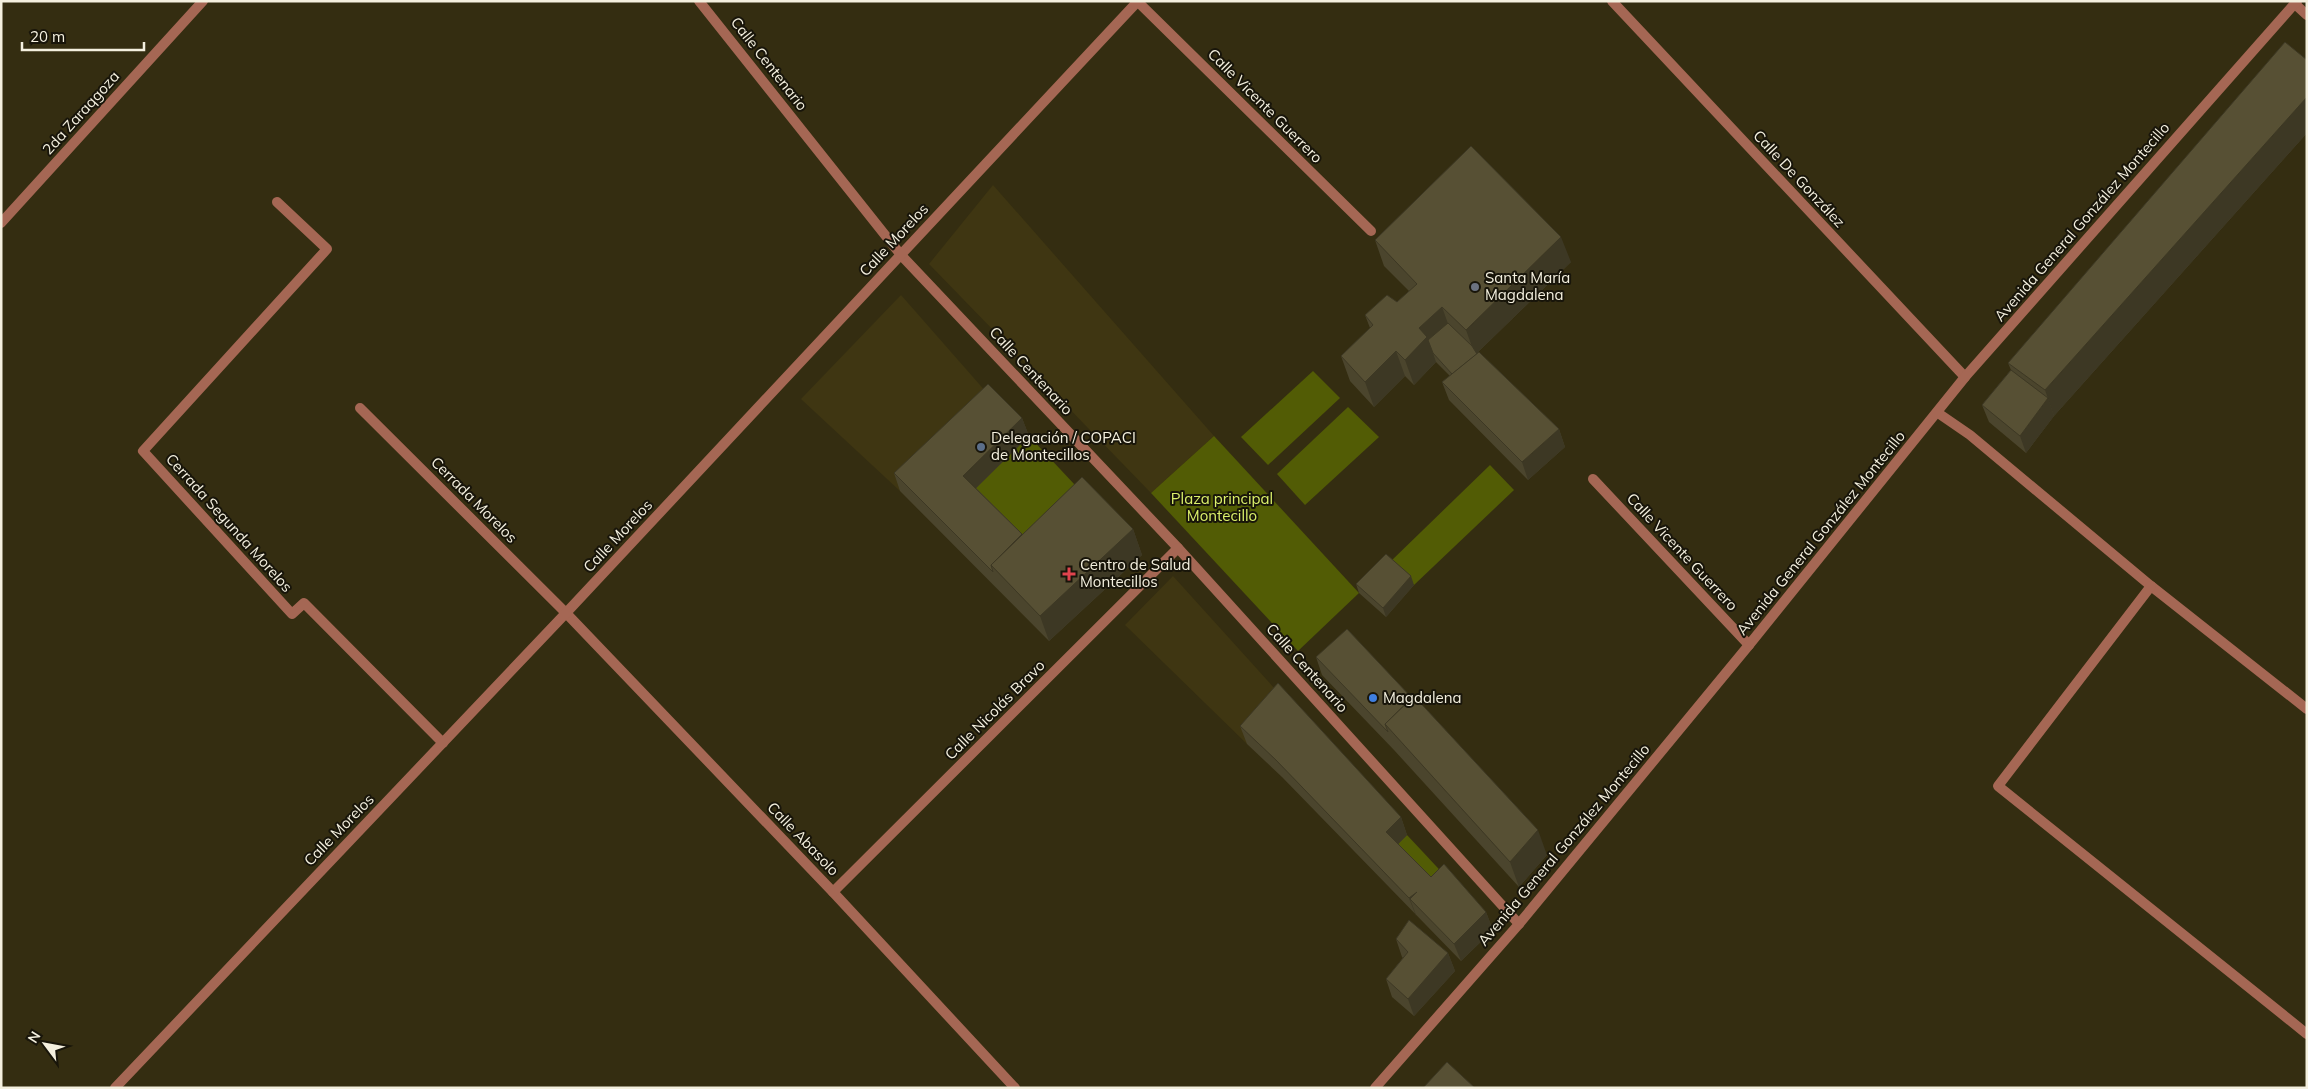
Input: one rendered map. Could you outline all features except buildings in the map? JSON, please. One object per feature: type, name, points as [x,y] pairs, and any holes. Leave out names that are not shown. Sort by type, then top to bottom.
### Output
[{"type":"street","name":"2da Zaraqgoza","points":[[1,223],[203,1]]},
{"type":"street","name":"Calle Centenario","points":[[699,1],[901,255],[1178,548],[1519,924]]},
{"type":"street","name":"Calle Morelos","points":[[115,1088],[566,613],[1138,1]]},
{"type":"street","name":"Calle Vicente Guerrero","points":[[1138,1],[1371,231]]},
{"type":"street","name":"Calle De González","points":[[1612,1],[1965,377]]},
{"type":"street","name":"Avenida General González Montecillo","points":[[1375,1088],[1519,924],[1749,645],[1938,413],[1965,377],[2296,2]]},
{"type":"street","points":[[2296,2],[2307,15]]},
{"type":"street","name":"Cerrada Segunda Morelos","points":[[277,202],[327,249],[143,451],[292,614],[304,603],[443,743]]},
{"type":"street","name":"Cerrada Morelos","points":[[360,408],[566,613]]},
{"type":"street","points":[[1938,413],[1970,435],[2151,586],[2307,709]]},
{"type":"street","name":"Calle Vicente Guerrero","points":[[1593,479],[1749,645]]},
{"type":"street","name":"Calle Nicolás Bravo","points":[[833,892],[1178,548]]},
{"type":"street","points":[[2151,586],[1998,786],[2307,1034]]},
{"type":"street","name":"Calle Abasolo","points":[[566,613],[833,892],[1015,1088]]},
{"type":"shaded area","points":[[993,185],[1214,436],[1151,493],[929,264]]},
{"type":"shaded area","points":[[901,295],[994,401],[900,491],[801,399]]},
{"type":"shaded area","points":[[1173,576],[1285,700],[1247,744],[1125,625]]},
{"type":"green space","points":[[1313,371],[1340,398],[1268,465],[1241,437]]},
{"type":"green space","points":[[1348,407],[1379,437],[1305,505],[1277,474]]},
{"type":"green space","points":[[1029,436],[1091,502],[1033,557],[970,493]]},
{"type":"green space","name":"Plaza principal Montecillo","points":[[1214,436],[1359,593],[1298,651],[1151,493]]},
{"type":"green space","points":[[1490,465],[1514,490],[1414,585],[1389,563]]},
{"type":"green space","points":[[1407,835],[1451,882],[1437,895],[1393,849]]},
{"type":"place","name":"Santa María Magdalena","points":[[1475,287]]},
{"type":"place","name":"Delegación / COPACI de Montecillos","points":[[981,447]]},
{"type":"place","name":"Centro de Salud Montecillos","points":[[1069,574]]},
{"type":"place","name":"Magdalena","points":[[1373,698]]}]
